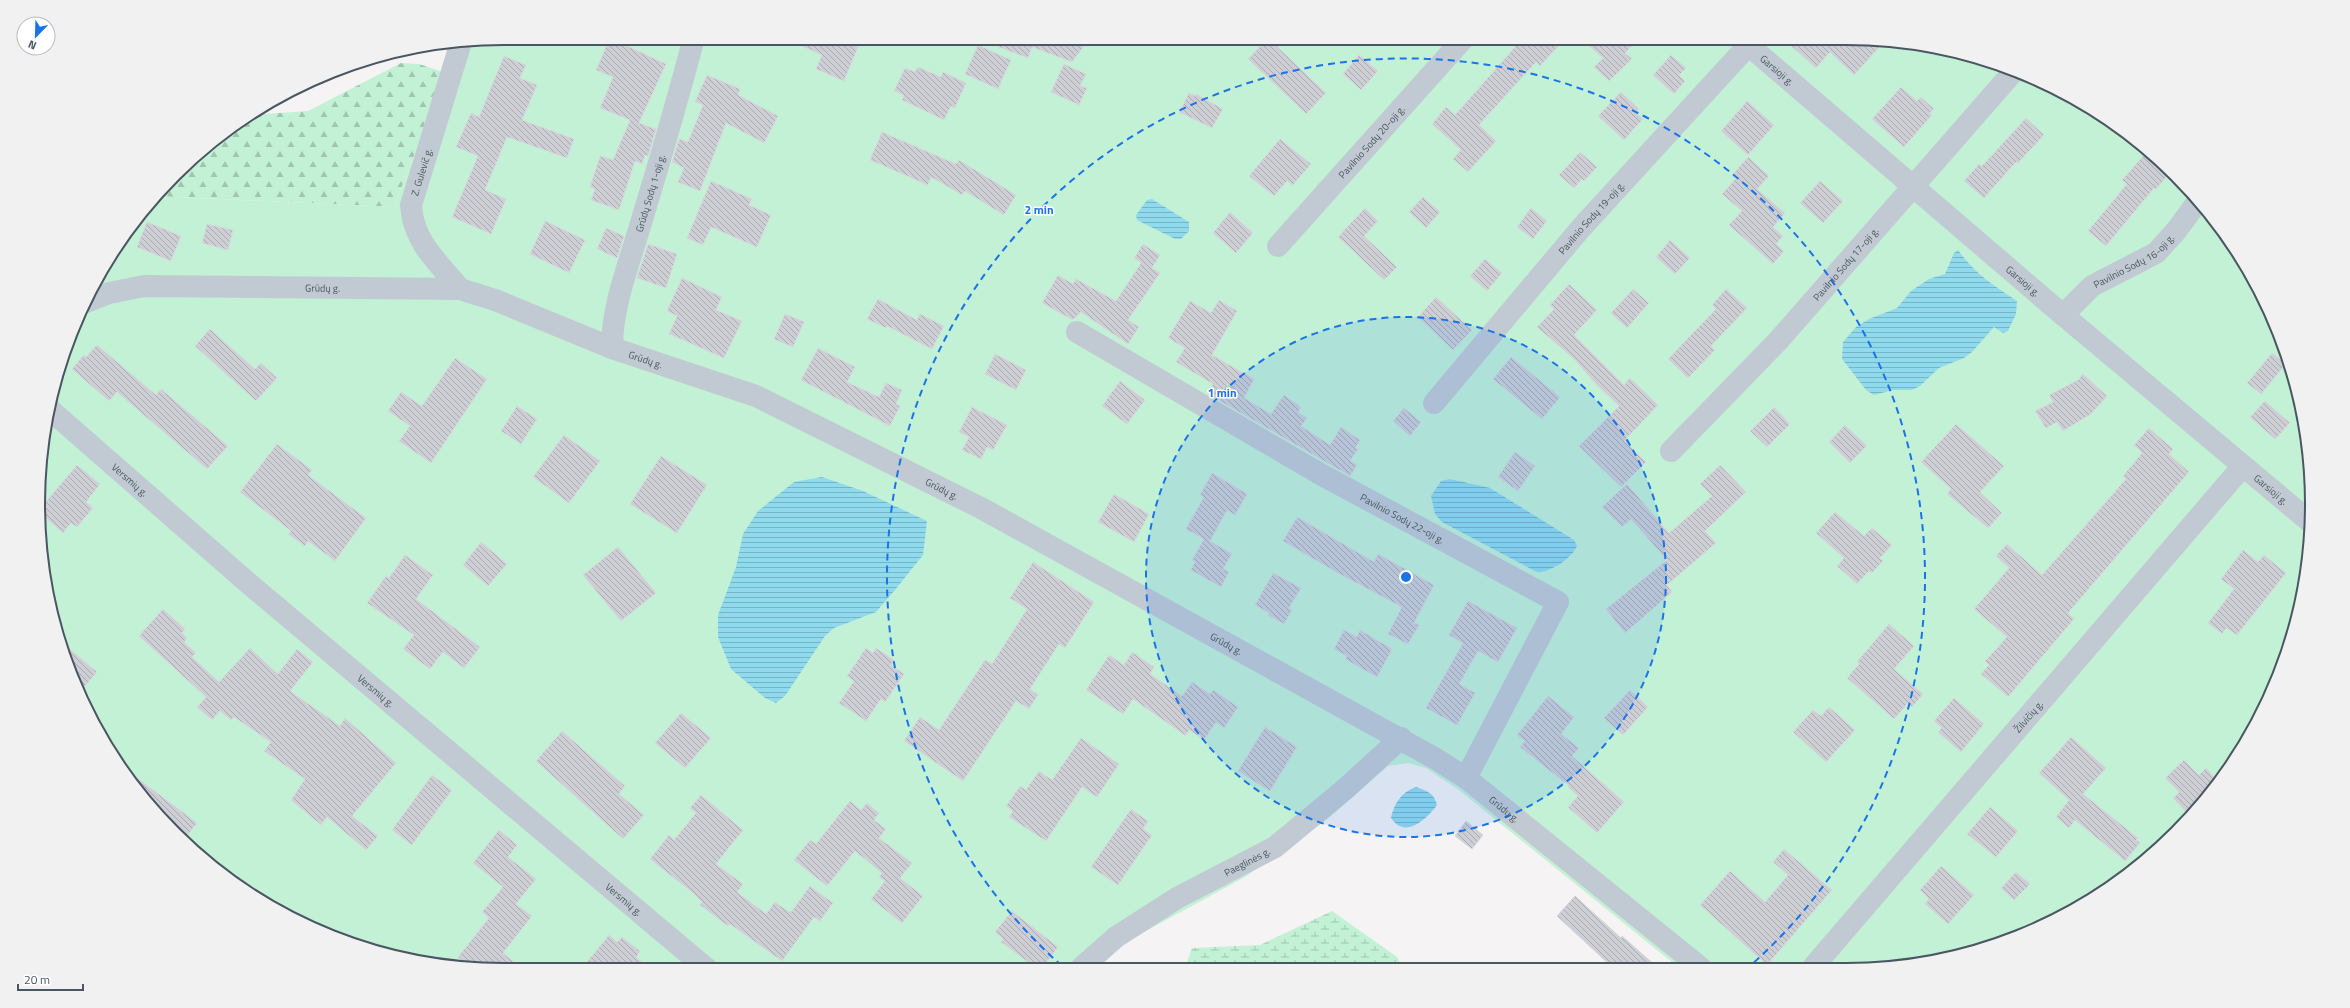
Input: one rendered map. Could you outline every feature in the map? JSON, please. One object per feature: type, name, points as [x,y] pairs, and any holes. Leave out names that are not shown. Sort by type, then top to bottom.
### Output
[{"type":"street","name":"Grūdų Sodų 1-oji g.","points":[[612,348],[612,329],[618,299],[670,130],[692,45]]},
{"type":"street","name":"Pavilnio Sodų 20-oji g.","points":[[1278,246],[1458,45]]},
{"type":"street","name":"Pavilnio Sodų 19-oji g.","points":[[1434,403],[1581,228],[1743,45]]},
{"type":"street","name":"Garsioji g.","points":[[1753,45],[1912,187],[2242,467],[2305,517]]},
{"type":"street","name":"Z. Gulevič g.","points":[[459,47],[411,205],[412,221],[421,242],[460,289]]},
{"type":"street","name":"Pavilnio Sodų 17-oji g.","points":[[1671,451],[1778,341],[2010,75]]},
{"type":"street","name":"Pavilnio Sodų 16-oji g.","points":[[2063,315],[2092,286],[2156,254],[2176,231],[2195,206]]},
{"type":"street","name":"Grūdų g.","points":[[93,299],[109,293],[144,286],[460,289],[495,300],[612,348],[756,396],[836,434],[981,508],[1401,738],[1466,778],[1695,963]]},
{"type":"street","name":"Pavilnio Sodų 22-oji g.","points":[[1077,332],[1322,475],[1558,602],[1466,778]]},
{"type":"street","name":"Versmių g.","points":[[54,413],[247,582],[700,963]]},
{"type":"street","name":"Žilvičių g.","points":[[1817,963],[2242,467]]},
{"type":"street","name":"Paeglinės g.","points":[[1087,963],[1116,937],[1177,898],[1275,847],[1344,790],[1401,738]]},
{"type":"green space","points":[[504,45],[1846,45],[1906,49],[1936,54],[1994,69],[2049,92],[2076,106],[2101,122],[2149,159],[2171,179],[2210,225],[2228,249],[2258,301],[2281,356],[2289,385],[2296,414],[2304,474],[2304,534],[2301,564],[2296,594],[2281,652],[2258,707],[2244,734],[2228,759],[2191,807],[2171,829],[2149,849],[2101,886],[2076,902],[2049,916],[1994,939],[1936,954],[1906,959],[1846,963],[1673,963],[1459,790],[1426,768],[1408,763],[1388,766],[1329,818],[1245,877],[1122,944],[1102,963],[504,963],[444,959],[414,954],[356,939],[301,916],[274,902],[249,886],[201,849],[179,829],[159,807],[122,759],[106,734],[92,707],[69,652],[54,594],[46,534],[45,504],[49,444],[54,414],[69,356],[92,301],[106,274],[122,249],[163,196],[394,207],[446,73],[453,48]]},
{"type":"green space","points":[[401,63],[419,64],[446,73],[394,207],[163,196],[179,179],[201,159],[262,114],[308,111]]},
{"type":"green space","points":[[1332,911],[1397,957],[1400,963],[1187,963],[1192,948],[1260,945]]},
{"type":"water","points":[[1152,199],[1189,222],[1189,231],[1181,239],[1175,239],[1137,220],[1136,215],[1147,200]]},
{"type":"water","points":[[1958,250],[1971,266],[1992,284],[2017,301],[2016,314],[2008,331],[2003,333],[1994,327],[1972,352],[1964,358],[1939,368],[1920,386],[1912,390],[1893,390],[1874,395],[1866,390],[1842,359],[1843,342],[1856,327],[1869,319],[1897,308],[1911,291],[1929,279],[1945,274],[1954,253]]},
{"type":"water","points":[[822,477],[863,491],[927,521],[923,555],[876,612],[834,628],[825,636],[785,696],[776,703],[765,698],[731,669],[718,637],[718,615],[736,567],[743,534],[758,511],[794,482]]},
{"type":"water","points":[[1450,479],[1490,488],[1574,540],[1577,546],[1566,560],[1560,564],[1548,570],[1537,572],[1442,522],[1435,514],[1431,496],[1441,481]]},
{"type":"water","points":[[1416,787],[1427,791],[1432,795],[1437,805],[1427,816],[1415,825],[1403,827],[1391,818],[1392,813],[1396,803],[1402,795]]},
{"type":"building","points":[[607,45],[625,45],[666,64],[639,123],[656,129],[648,156],[645,155],[642,164],[635,161],[619,210],[591,200],[595,189],[590,187],[600,156],[613,160],[630,120],[600,108],[613,77],[596,70]]},
{"type":"building","points":[[800,45],[854,45],[858,47],[844,81],[816,69],[822,55]]},
{"type":"building","points":[[978,45],[1011,60],[998,89],[965,74]]},
{"type":"building","points":[[993,45],[1085,45],[1072,62],[1032,47],[1028,58]]},
{"type":"building","points":[[1261,45],[1275,45],[1326,93],[1306,114],[1248,59]]},
{"type":"building","points":[[1517,45],[1560,45],[1540,66],[1536,62],[1479,125],[1496,141],[1468,172],[1453,159],[1461,150],[1432,124],[1446,107],[1455,115]]},
{"type":"building","points":[[1588,45],[1632,45],[1625,53],[1632,59],[1609,81],[1594,67],[1603,58]]},
{"type":"building","points":[[1790,45],[1880,46],[1854,75],[1830,52],[1816,68]]},
{"type":"building","points":[[1359,55],[1378,71],[1361,90],[1343,74]]},
{"type":"building","points":[[1671,55],[1686,68],[1679,75],[1685,81],[1674,94],[1653,75]]},
{"type":"building","points":[[504,56],[526,65],[520,78],[537,85],[522,120],[574,139],[567,158],[507,137],[485,190],[506,199],[491,234],[452,217],[478,156],[456,147],[471,113],[479,117]]},
{"type":"building","points":[[1064,64],[1086,74],[1080,86],[1087,88],[1079,105],[1051,92]]},
{"type":"building","points":[[918,67],[941,77],[943,72],[966,83],[955,108],[951,106],[944,120],[902,100],[904,95],[894,91],[905,68],[915,72]]},
{"type":"building","points":[[707,75],[740,89],[738,95],[778,116],[764,143],[726,123],[700,191],[678,182],[684,168],[672,162],[679,139],[688,142],[703,105],[695,102]]},
{"type":"building","points":[[1901,87],[1917,101],[1921,97],[1934,109],[1930,113],[1932,115],[1904,147],[1872,119]]},
{"type":"building","points":[[1621,92],[1639,109],[1636,113],[1643,119],[1624,140],[1598,116]]},
{"type":"building","points":[[1189,93],[1195,96],[1196,94],[1223,109],[1212,128],[1179,112]]},
{"type":"building","points":[[1747,101],[1774,125],[1748,155],[1721,131]]},
{"type":"building","points":[[2026,118],[2044,135],[2018,163],[2016,162],[1984,198],[1964,181],[1979,164],[1982,166]]},
{"type":"building","points":[[882,132],[956,164],[959,160],[1016,195],[1004,215],[965,191],[962,195],[931,177],[928,185],[870,160]]},
{"type":"building","points":[[1280,139],[1311,164],[1293,185],[1287,181],[1274,196],[1249,176]]},
{"type":"building","points":[[1580,152],[1597,167],[1584,181],[1582,179],[1574,188],[1559,175]]},
{"type":"building","points":[[2144,155],[2167,176],[2156,189],[2154,188],[2106,246],[2088,231],[2127,184],[2122,180]]},
{"type":"building","points":[[1748,157],[1769,176],[1757,189],[1785,213],[1773,227],[1783,236],[1776,244],[1784,251],[1773,264],[1729,225],[1742,211],[1722,194],[1737,177],[1733,174]]},
{"type":"building","points":[[711,181],[752,199],[749,205],[771,215],[757,247],[711,227],[703,245],[687,238]]},
{"type":"building","points":[[1820,181],[1843,201],[1823,223],[1800,203]]},
{"type":"building","points":[[1423,197],[1440,212],[1426,228],[1409,212]]},
{"type":"building","points":[[1365,208],[1378,221],[1364,236],[1397,267],[1384,280],[1338,237]]},
{"type":"building","points":[[1531,208],[1547,221],[1533,239],[1517,227]]},
{"type":"building","points":[[1230,212],[1253,233],[1236,253],[1213,233]]},
{"type":"building","points":[[545,221],[585,240],[569,273],[530,254]]},
{"type":"building","points":[[147,222],[181,236],[171,261],[137,247]]},
{"type":"building","points":[[207,224],[233,230],[228,250],[202,243]]},
{"type":"building","points":[[606,228],[624,236],[617,258],[597,249]]},
{"type":"building","points":[[1670,240],[1690,258],[1675,274],[1656,257]]},
{"type":"building","points":[[648,244],[677,254],[666,288],[637,278]]},
{"type":"building","points":[[1143,244],[1160,255],[1152,268],[1160,273],[1128,320],[1139,327],[1128,344],[1081,312],[1073,320],[1042,303],[1058,275],[1073,284],[1076,279],[1116,301],[1141,263],[1134,258]]},
{"type":"building","points":[[1485,259],[1502,273],[1487,291],[1470,276]]},
{"type":"building","points":[[682,278],[722,297],[716,310],[742,321],[724,358],[669,334],[677,316],[667,311]]},
{"type":"building","points":[[1569,284],[1597,310],[1574,335],[1624,385],[1630,378],[1658,405],[1624,441],[1646,462],[1621,487],[1579,446],[1619,406],[1595,383],[1574,359],[1537,327],[1554,309],[1550,305]]},
{"type":"building","points":[[1633,289],[1649,303],[1627,328],[1611,313]]},
{"type":"building","points":[[1726,289],[1747,308],[1711,346],[1715,350],[1688,378],[1668,359],[1716,309],[1712,305]]},
{"type":"building","points":[[1436,297],[1472,330],[1453,350],[1418,317]]},
{"type":"building","points":[[878,299],[917,320],[920,314],[944,326],[932,349],[887,326],[886,328],[867,319]]},
{"type":"building","points":[[1219,300],[1237,311],[1212,355],[1254,379],[1244,398],[1271,414],[1284,395],[1301,407],[1298,412],[1307,418],[1301,426],[1330,445],[1341,427],[1360,440],[1355,448],[1358,449],[1350,461],[1357,465],[1350,476],[1208,394],[1213,384],[1176,362],[1185,348],[1168,338],[1190,301],[1211,313]]},
{"type":"building","points":[[785,314],[804,322],[793,347],[774,339]]},
{"type":"building","points":[[210,329],[255,369],[261,363],[277,378],[256,401],[195,346]]},
{"type":"building","points":[[97,345],[156,395],[161,389],[228,446],[207,469],[117,392],[109,401],[72,369],[84,355],[86,357]]},
{"type":"building","points":[[818,348],[855,367],[847,382],[879,397],[886,383],[902,390],[896,404],[900,406],[890,426],[801,380]]},
{"type":"building","points":[[2272,353],[2282,361],[2284,367],[2261,394],[2247,383]]},
{"type":"building","points":[[995,354],[1026,370],[1016,390],[985,374]]},
{"type":"building","points":[[1511,357],[1560,397],[1542,419],[1493,379]]},
{"type":"building","points":[[455,358],[487,379],[431,463],[399,441],[410,426],[388,411],[401,392],[422,406]]},
{"type":"building","points":[[2083,374],[2107,396],[2091,414],[2063,431],[2057,422],[2046,428],[2035,411],[2053,402],[2049,395],[2078,380]]},
{"type":"building","points":[[1120,381],[1145,400],[1127,424],[1102,406]]},
{"type":"building","points":[[2265,401],[2290,423],[2275,439],[2250,417]]},
{"type":"building","points":[[517,406],[537,419],[521,444],[501,431]]},
{"type":"building","points":[[972,407],[1007,425],[993,450],[987,447],[981,459],[962,450],[969,437],[959,432]]},
{"type":"building","points":[[1774,407],[1790,424],[1767,447],[1750,431]]},
{"type":"building","points":[[1404,408],[1421,422],[1410,436],[1393,421]]},
{"type":"building","points":[[1956,424],[2004,466],[1980,492],[2002,513],[1988,528],[1947,494],[1951,489],[1921,462]]},
{"type":"building","points":[[1845,425],[1867,446],[1850,463],[1829,442]]},
{"type":"building","points":[[2149,428],[2173,449],[2169,454],[2189,472],[2068,613],[2074,619],[2008,697],[1981,674],[1989,665],[1985,661],[2007,637],[1974,609],[2009,568],[1996,556],[2007,544],[2042,575],[2126,479],[2123,476],[2142,453],[2134,445]]},
{"type":"building","points":[[564,435],[600,461],[569,503],[533,477]]},
{"type":"building","points":[[277,444],[312,470],[308,475],[366,518],[335,561],[308,541],[305,546],[288,534],[291,531],[240,492]]},
{"type":"building","points":[[1515,452],[1535,466],[1518,491],[1498,477]]},
{"type":"building","points":[[661,456],[707,485],[677,533],[630,504]]},
{"type":"building","points":[[77,465],[100,484],[86,502],[93,508],[77,527],[71,523],[63,533],[45,518],[45,503]]},
{"type":"building","points":[[1720,465],[1746,492],[1705,531],[1716,543],[1667,585],[1672,592],[1625,633],[1606,609],[1667,560],[1631,519],[1622,527],[1602,507],[1627,484],[1669,533],[1712,496],[1700,484]]},
{"type":"building","points":[[1212,473],[1247,494],[1235,515],[1227,510],[1210,541],[1232,554],[1223,569],[1229,572],[1221,587],[1191,570],[1195,562],[1192,560],[1204,539],[1186,529],[1204,497],[1200,495]]},
{"type":"building","points":[[1114,494],[1149,514],[1134,542],[1098,522]]},
{"type":"building","points":[[1835,512],[1864,536],[1872,528],[1892,545],[1880,558],[1883,561],[1872,573],[1869,571],[1857,584],[1837,566],[1844,558],[1816,533]]},
{"type":"building","points":[[1297,517],[1374,562],[1378,554],[1434,585],[1414,623],[1419,625],[1408,644],[1388,634],[1402,607],[1338,573],[1283,541]]},
{"type":"building","points":[[481,542],[507,564],[488,586],[463,565]]},
{"type":"building","points":[[618,547],[656,593],[621,621],[583,575]]},
{"type":"building","points":[[2243,550],[2258,562],[2264,555],[2286,573],[2237,635],[2226,628],[2222,634],[2208,623],[2234,589],[2221,579]]},
{"type":"building","points":[[405,555],[433,575],[416,599],[480,647],[464,668],[443,652],[430,669],[403,649],[414,635],[367,603],[386,576],[389,578]]},
{"type":"building","points":[[1033,562],[1094,602],[1065,648],[1059,644],[1030,689],[1038,695],[1029,709],[1016,701],[963,781],[904,741],[920,717],[939,730],[985,660],[992,664],[1027,609],[1010,598]]},
{"type":"building","points":[[1273,573],[1301,588],[1289,608],[1292,610],[1284,624],[1268,615],[1269,613],[1255,605]]},
{"type":"building","points":[[1468,601],[1517,628],[1498,662],[1478,651],[1459,684],[1475,693],[1457,725],[1426,708],[1463,643],[1449,635]]},
{"type":"building","points":[[163,609],[185,629],[182,633],[187,638],[184,642],[196,653],[192,657],[219,682],[250,648],[278,674],[297,649],[313,662],[290,691],[340,726],[345,718],[396,763],[352,816],[378,836],[366,850],[327,817],[321,825],[291,800],[305,779],[264,751],[271,742],[234,717],[231,720],[220,711],[212,720],[197,707],[206,697],[139,636]]},
{"type":"building","points":[[1889,624],[1914,646],[1894,669],[1923,694],[1912,707],[1908,703],[1894,719],[1847,678],[1859,664],[1857,662]]},
{"type":"building","points":[[1344,630],[1357,637],[1360,630],[1392,649],[1377,677],[1345,659],[1347,656],[1334,649]]},
{"type":"building","points":[[68,648],[97,672],[84,688]]},
{"type":"building","points":[[866,648],[873,653],[876,648],[894,660],[891,665],[904,674],[885,702],[881,699],[866,721],[839,703],[854,681],[847,676]]},
{"type":"building","points":[[1132,652],[1154,667],[1150,674],[1182,696],[1192,682],[1210,694],[1213,690],[1238,707],[1224,728],[1216,722],[1204,740],[1189,730],[1186,736],[1133,699],[1123,714],[1086,690],[1109,655],[1124,665]]},
{"type":"building","points":[[1630,690],[1648,707],[1623,735],[1604,718]]},
{"type":"building","points":[[1548,696],[1574,717],[1561,734],[1579,748],[1572,756],[1624,802],[1597,833],[1568,807],[1578,796],[1568,787],[1569,786],[1520,747],[1525,741],[1517,735]]},
{"type":"building","points":[[1954,698],[1984,724],[1961,752],[1938,732],[1942,728],[1934,721]]},
{"type":"building","points":[[1829,707],[1855,730],[1826,762],[1793,732],[1813,710],[1821,716]]},
{"type":"building","points":[[681,713],[711,738],[685,768],[655,743]]},
{"type":"building","points":[[1265,727],[1297,747],[1270,791],[1238,771]]},
{"type":"building","points":[[562,731],[625,786],[619,794],[644,815],[623,839],[536,761]]},
{"type":"building","points":[[2071,737],[2106,768],[2083,794],[2138,838],[2136,840],[2140,843],[2125,861],[2075,820],[2069,828],[2056,817],[2069,800],[2039,773]]},
{"type":"building","points":[[1081,738],[1119,764],[1097,797],[1082,787],[1046,841],[1009,817],[1013,811],[1006,806],[1020,786],[1026,790],[1039,771],[1052,780]]},
{"type":"building","points":[[2184,760],[2199,775],[2206,768],[2214,777],[2186,812],[2173,798],[2179,792],[2165,778]]},
{"type":"building","points":[[432,775],[452,790],[412,845],[392,830]]},
{"type":"building","points":[[135,776],[197,823],[187,836],[159,807]]},
{"type":"building","points":[[701,795],[743,830],[716,864],[743,884],[737,892],[766,914],[775,902],[789,912],[792,911],[810,886],[833,903],[820,921],[814,917],[782,961],[730,924],[728,926],[700,905],[702,902],[693,893],[650,859],[669,835],[674,840],[696,813],[690,808]]},
{"type":"building","points":[[850,801],[861,810],[867,803],[879,813],[874,820],[886,829],[879,838],[912,863],[900,878],[923,896],[902,923],[871,899],[885,881],[879,877],[882,873],[855,851],[827,886],[794,860],[810,840],[816,844]]},
{"type":"building","points":[[1990,807],[2018,831],[1996,857],[1967,834]]},
{"type":"building","points":[[1131,809],[1148,821],[1143,829],[1152,835],[1118,885],[1091,867]]},
{"type":"building","points":[[1466,821],[1483,835],[1472,849],[1455,836]]},
{"type":"building","points":[[499,830],[517,845],[508,857],[536,879],[516,904],[532,916],[503,953],[515,963],[463,961],[458,957],[489,918],[482,912],[503,887],[473,863]]},
{"type":"building","points":[[1784,849],[1832,890],[1769,963],[1765,963],[1700,905],[1730,871],[1765,902],[1788,875],[1773,862]]},
{"type":"building","points":[[1941,866],[1974,895],[1948,924],[1925,904],[1929,899],[1920,890]]},
{"type":"building","points":[[2016,872],[2030,884],[2014,900],[2001,888]]},
{"type":"building","points":[[1575,896],[1621,938],[1622,936],[1652,963],[1608,963],[1557,916]]},
{"type":"building","points":[[1012,911],[1058,947],[1046,963],[1029,963],[1001,942],[1003,939],[995,932]]},
{"type":"building","points":[[609,935],[617,942],[622,937],[640,951],[636,957],[643,963],[588,963],[587,962]]}]
